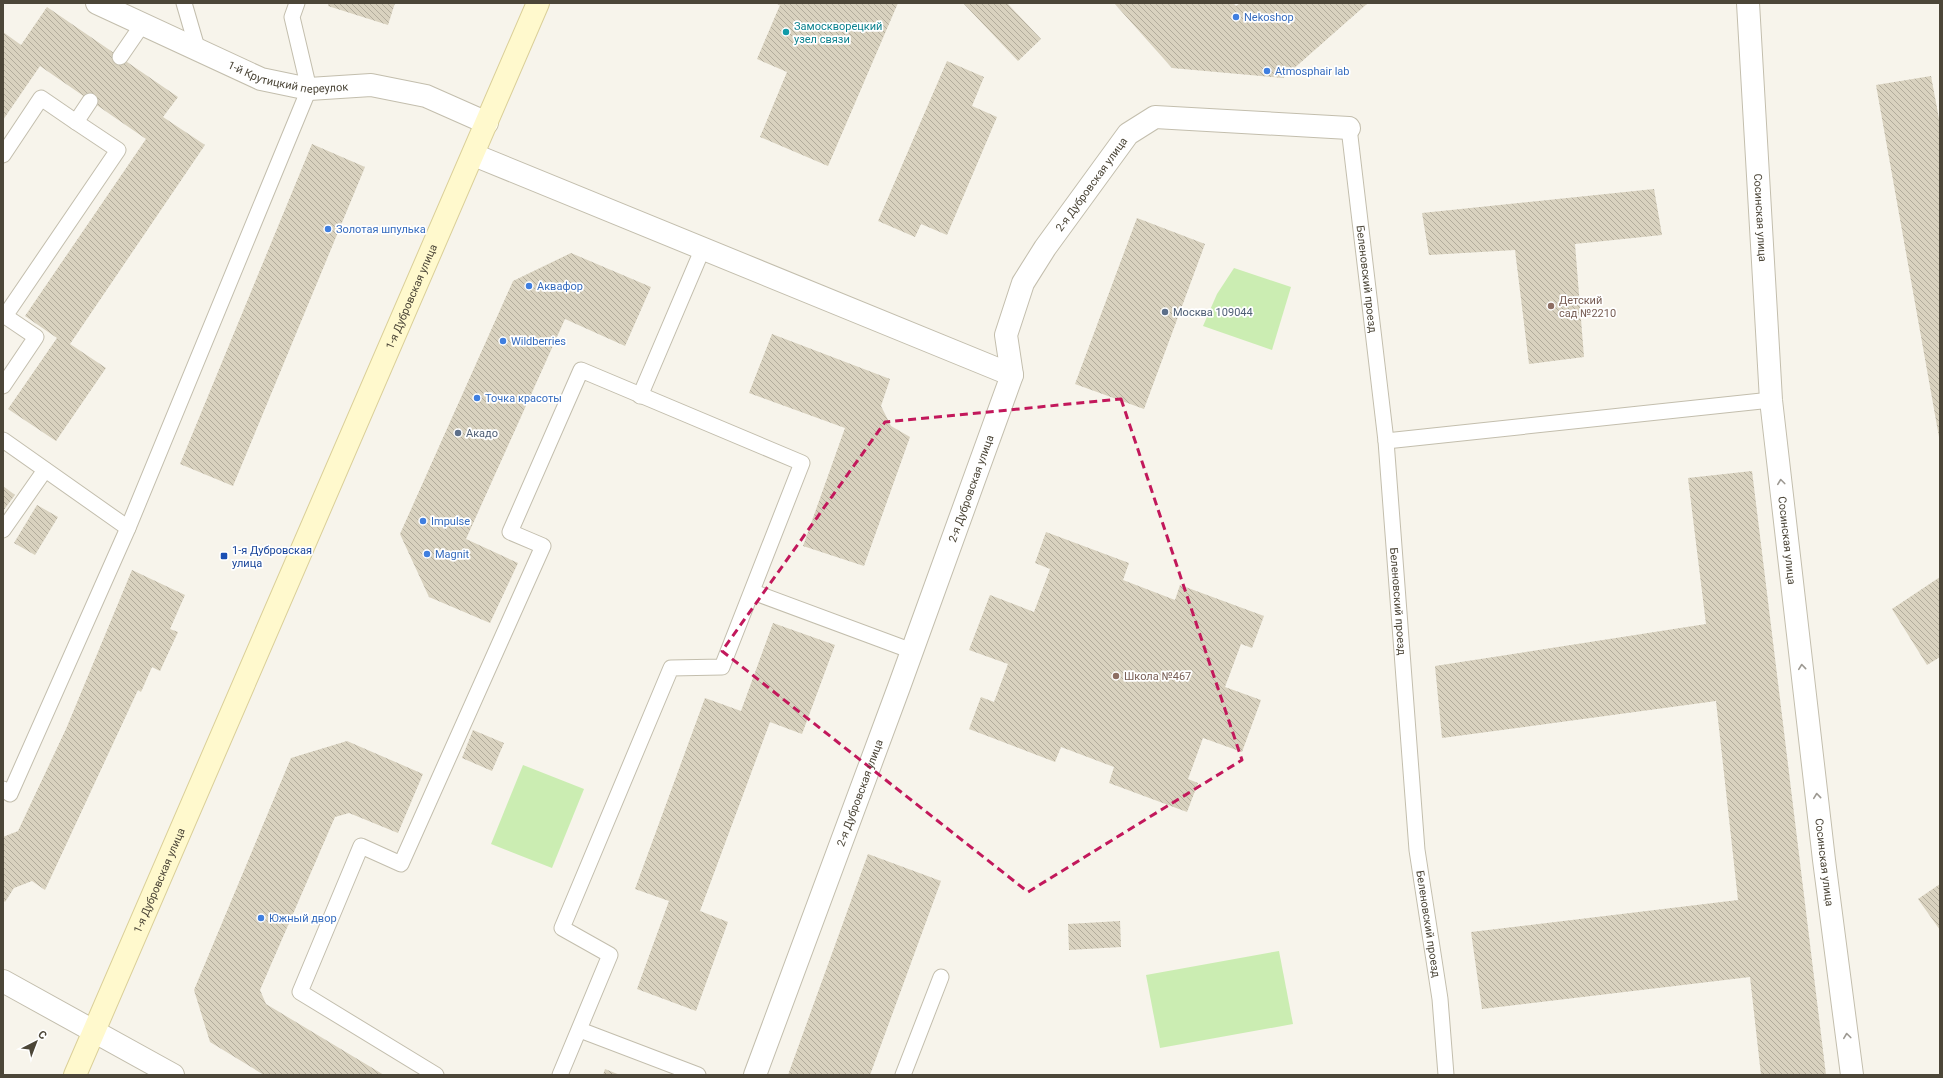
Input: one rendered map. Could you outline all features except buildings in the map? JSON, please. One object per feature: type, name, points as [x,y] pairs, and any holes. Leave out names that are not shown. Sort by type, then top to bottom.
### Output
[{"type":"main road","name":"1-я Дубровская улица","points":[[76,1075],[538,3]]},
{"type":"street","name":"1-й Крутицкий переулок","points":[[97,3],[261,79],[309,89],[370,85],[426,96],[487,123]]},
{"type":"street","name":"Сосинская улица","points":[[1748,3],[1771,400],[1824,860],[1852,1075]]},
{"type":"street","name":"2-я Дубровская улица","points":[[755,1075],[912,651],[1012,375],[1006,336],[1023,283],[1045,248],[1128,134],[1155,117],[1349,128]]},
{"type":"street","points":[[474,154],[1012,375]]},
{"type":"street","points":[[3,981],[173,1075]]},
{"type":"lane","points":[[184,3],[198,51]]},
{"type":"lane","points":[[3,788],[10,794],[128,528],[309,89],[292,17],[297,3]]},
{"type":"lane","points":[[120,57],[142,25]]},
{"type":"lane","points":[[3,155],[41,98],[118,150],[5,316],[36,337],[3,386]]},
{"type":"lane","points":[[76,122],[90,101]]},
{"type":"lane","name":"Беленовский проезд","points":[[1349,128],[1386,441],[1417,850],[1440,999],[1446,1075]]},
{"type":"lane","points":[[640,396],[703,248]]},
{"type":"lane","points":[[436,1075],[300,992],[362,846],[401,864],[543,546],[510,532],[581,370],[802,463],[753,592],[722,667],[671,668],[562,928],[610,955],[560,1075]]},
{"type":"lane","points":[[1386,441],[1771,400]]},
{"type":"lane","points":[[3,440],[128,528]]},
{"type":"lane","points":[[3,530],[45,470]]},
{"type":"lane","points":[[753,592],[912,651]]},
{"type":"lane","points":[[903,1075],[941,977]]},
{"type":"lane","points":[[580,1030],[698,1075]]},
{"type":"highlighted area","points":[[1121,399],[1242,760],[1028,892],[722,651],[885,422]]},
{"type":"green space","points":[[1234,268],[1291,287],[1272,350],[1203,326],[1217,294]]},
{"type":"green space","points":[[523,765],[584,789],[552,868],[491,844]]},
{"type":"green space","points":[[1279,951],[1293,1024],[1160,1048],[1146,975]]},
{"type":"place","name":"Nekoshop","points":[[1236,17]]},
{"type":"place","name":"Замоскворецкий узел связи","points":[[786,32]]},
{"type":"place","name":"Atmosphair lab","points":[[1267,71]]},
{"type":"place","name":"Золотая шпулька","points":[[328,229]]},
{"type":"place","name":"Аквафор","points":[[529,286]]},
{"type":"place","name":"Детский сад №2210","points":[[1551,306]]},
{"type":"place","name":"Москва 109044","points":[[1165,312]]},
{"type":"place","name":"Wildberries","points":[[503,341]]},
{"type":"place","name":"Точка красоты","points":[[477,398]]},
{"type":"place","name":"Акадо","points":[[458,433]]},
{"type":"place","name":"Impulse","points":[[423,521]]},
{"type":"place","name":"Magnit","points":[[427,554]]},
{"type":"place","name":"1-я Дубровская улица","points":[[224,556]]},
{"type":"place","name":"Школа №467","points":[[1116,676]]},
{"type":"place","name":"Южный двор","points":[[261,918]]}]
